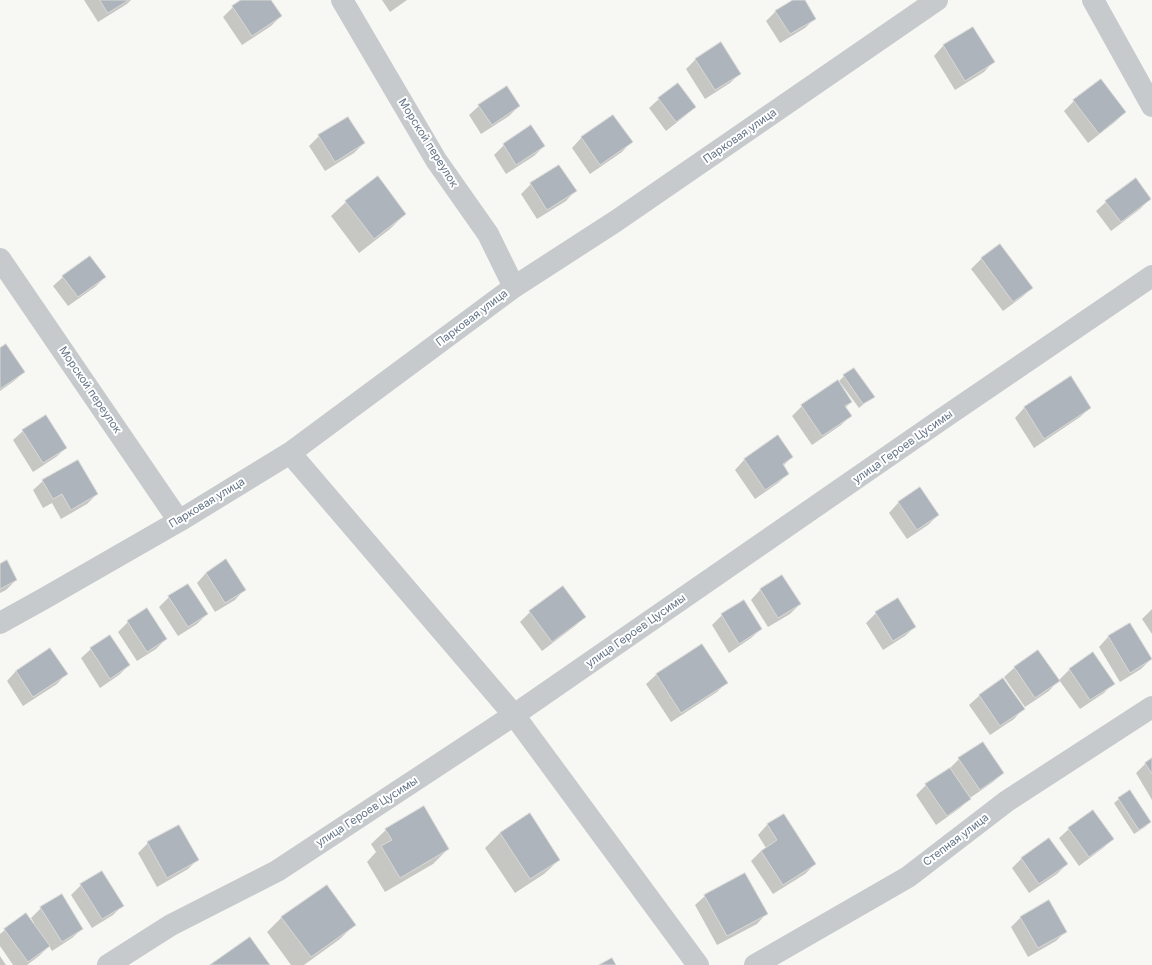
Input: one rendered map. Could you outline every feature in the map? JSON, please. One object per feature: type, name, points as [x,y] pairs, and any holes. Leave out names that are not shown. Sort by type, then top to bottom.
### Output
[{"type":"street","name":"Морской переулок","points":[[342,0],[436,160],[488,234],[514,286]]},
{"type":"street","name":"Парковая улица","points":[[0,623],[179,521],[290,453],[514,286],[616,221],[937,0]]},
{"type":"street","points":[[1093,0],[1152,106]]},
{"type":"street","name":"Морской переулок","points":[[0,259],[179,521]]},
{"type":"street","name":"улица Героев Цусимы","points":[[108,965],[171,925],[277,870],[514,715],[942,419],[1152,276]]},
{"type":"street","points":[[290,453],[514,715],[698,965]]},
{"type":"street","name":"Степная улица","points":[[755,965],[908,877],[1007,801],[1152,707]]},
{"type":"building","points":[[100,0],[129,0],[108,13]]},
{"type":"building","points":[[241,0],[271,0],[282,16],[252,36],[232,6]]},
{"type":"building","points":[[793,0],[805,0],[816,19],[790,34],[775,11]]},
{"type":"building","points":[[973,27],[995,62],[965,81],[943,45]]},
{"type":"building","points":[[721,42],[741,74],[715,90],[695,59]]},
{"type":"building","points":[[1101,79],[1126,112],[1099,134],[1073,100]]},
{"type":"building","points":[[678,83],[696,107],[676,122],[658,98]]},
{"type":"building","points":[[507,86],[520,106],[492,125],[478,105]]},
{"type":"building","points":[[613,115],[633,142],[600,165],[581,137]]},
{"type":"building","points":[[348,117],[365,143],[335,162],[318,135]]},
{"type":"building","points":[[531,125],[545,146],[516,165],[503,144]]},
{"type":"building","points":[[559,165],[577,191],[547,210],[530,183]]},
{"type":"building","points":[[378,176],[406,214],[374,239],[345,201]]},
{"type":"building","points":[[1136,178],[1151,199],[1121,222],[1105,201]]},
{"type":"building","points":[[1000,244],[1033,288],[1013,302],[981,258]]},
{"type":"building","points":[[90,256],[106,277],[78,297],[62,276]]},
{"type":"building","points":[[6,344],[25,372],[0,389],[0,348]]},
{"type":"building","points":[[854,368],[875,397],[863,404],[843,375]]},
{"type":"building","points":[[1071,376],[1091,408],[1044,439],[1024,407]]},
{"type":"building","points":[[838,380],[852,402],[845,406],[852,416],[822,436],[801,405]]},
{"type":"building","points":[[46,415],[67,448],[43,463],[22,430]]},
{"type":"building","points":[[778,435],[793,457],[783,464],[789,474],[765,490],[744,459]]},
{"type":"building","points":[[78,460],[98,494],[71,510],[62,494],[53,499],[42,480]]},
{"type":"building","points":[[920,487],[939,515],[917,530],[898,502]]},
{"type":"building","points":[[226,559],[246,590],[225,603],[206,573]]},
{"type":"building","points":[[7,560],[17,580],[0,589],[0,564]]},
{"type":"building","points":[[782,575],[801,604],[778,618],[760,589]]},
{"type":"building","points":[[188,584],[208,614],[188,627],[168,596]]},
{"type":"building","points":[[563,586],[586,617],[552,642],[529,611]]},
{"type":"building","points":[[898,598],[916,627],[893,641],[875,612]]},
{"type":"building","points":[[744,600],[762,629],[739,644],[721,614]]},
{"type":"building","points":[[147,608],[167,639],[147,652],[127,621]]},
{"type":"building","points":[[1130,623],[1152,659],[1130,673],[1108,636]]},
{"type":"building","points":[[110,635],[130,665],[110,679],[90,648]]},
{"type":"building","points":[[702,644],[728,683],[681,713],[656,674]]},
{"type":"building","points":[[50,648],[68,674],[33,697],[16,671]]},
{"type":"building","points":[[1038,650],[1060,681],[1035,698],[1014,667]]},
{"type":"building","points":[[1093,652],[1115,684],[1090,700],[1069,669]]},
{"type":"building","points":[[1003,678],[1025,709],[1000,726],[979,695]]},
{"type":"building","points":[[983,742],[1004,773],[980,790],[958,758]]},
{"type":"building","points":[[1152,758],[1152,774],[1145,763]]},
{"type":"building","points":[[950,768],[971,799],[947,816],[925,784]]},
{"type":"building","points":[[1130,790],[1151,822],[1139,830],[1118,798]]},
{"type":"building","points":[[424,806],[449,849],[400,878],[381,846],[392,840],[385,829]]},
{"type":"building","points":[[1093,810],[1114,839],[1089,857],[1068,828]]},
{"type":"building","points":[[530,813],[560,860],[530,879],[500,833]]},
{"type":"building","points":[[784,814],[816,864],[783,885],[761,851],[777,840],[767,824]]},
{"type":"building","points":[[179,825],[199,860],[167,878],[147,842]]},
{"type":"building","points":[[1049,838],[1068,864],[1039,884],[1021,858]]},
{"type":"building","points":[[102,871],[124,906],[102,919],[80,884]]},
{"type":"building","points":[[745,873],[768,914],[727,936],[704,895]]},
{"type":"building","points":[[327,885],[356,925],[311,957],[281,917]]},
{"type":"building","points":[[62,894],[83,929],[62,942],[40,907]]},
{"type":"building","points":[[1049,900],[1067,932],[1038,948],[1020,917]]},
{"type":"building","points":[[26,913],[50,946],[28,962],[4,929]]},
{"type":"building","points":[[250,937],[270,965],[210,965]]},
{"type":"building","points":[[612,958],[616,965],[599,965]]}]
